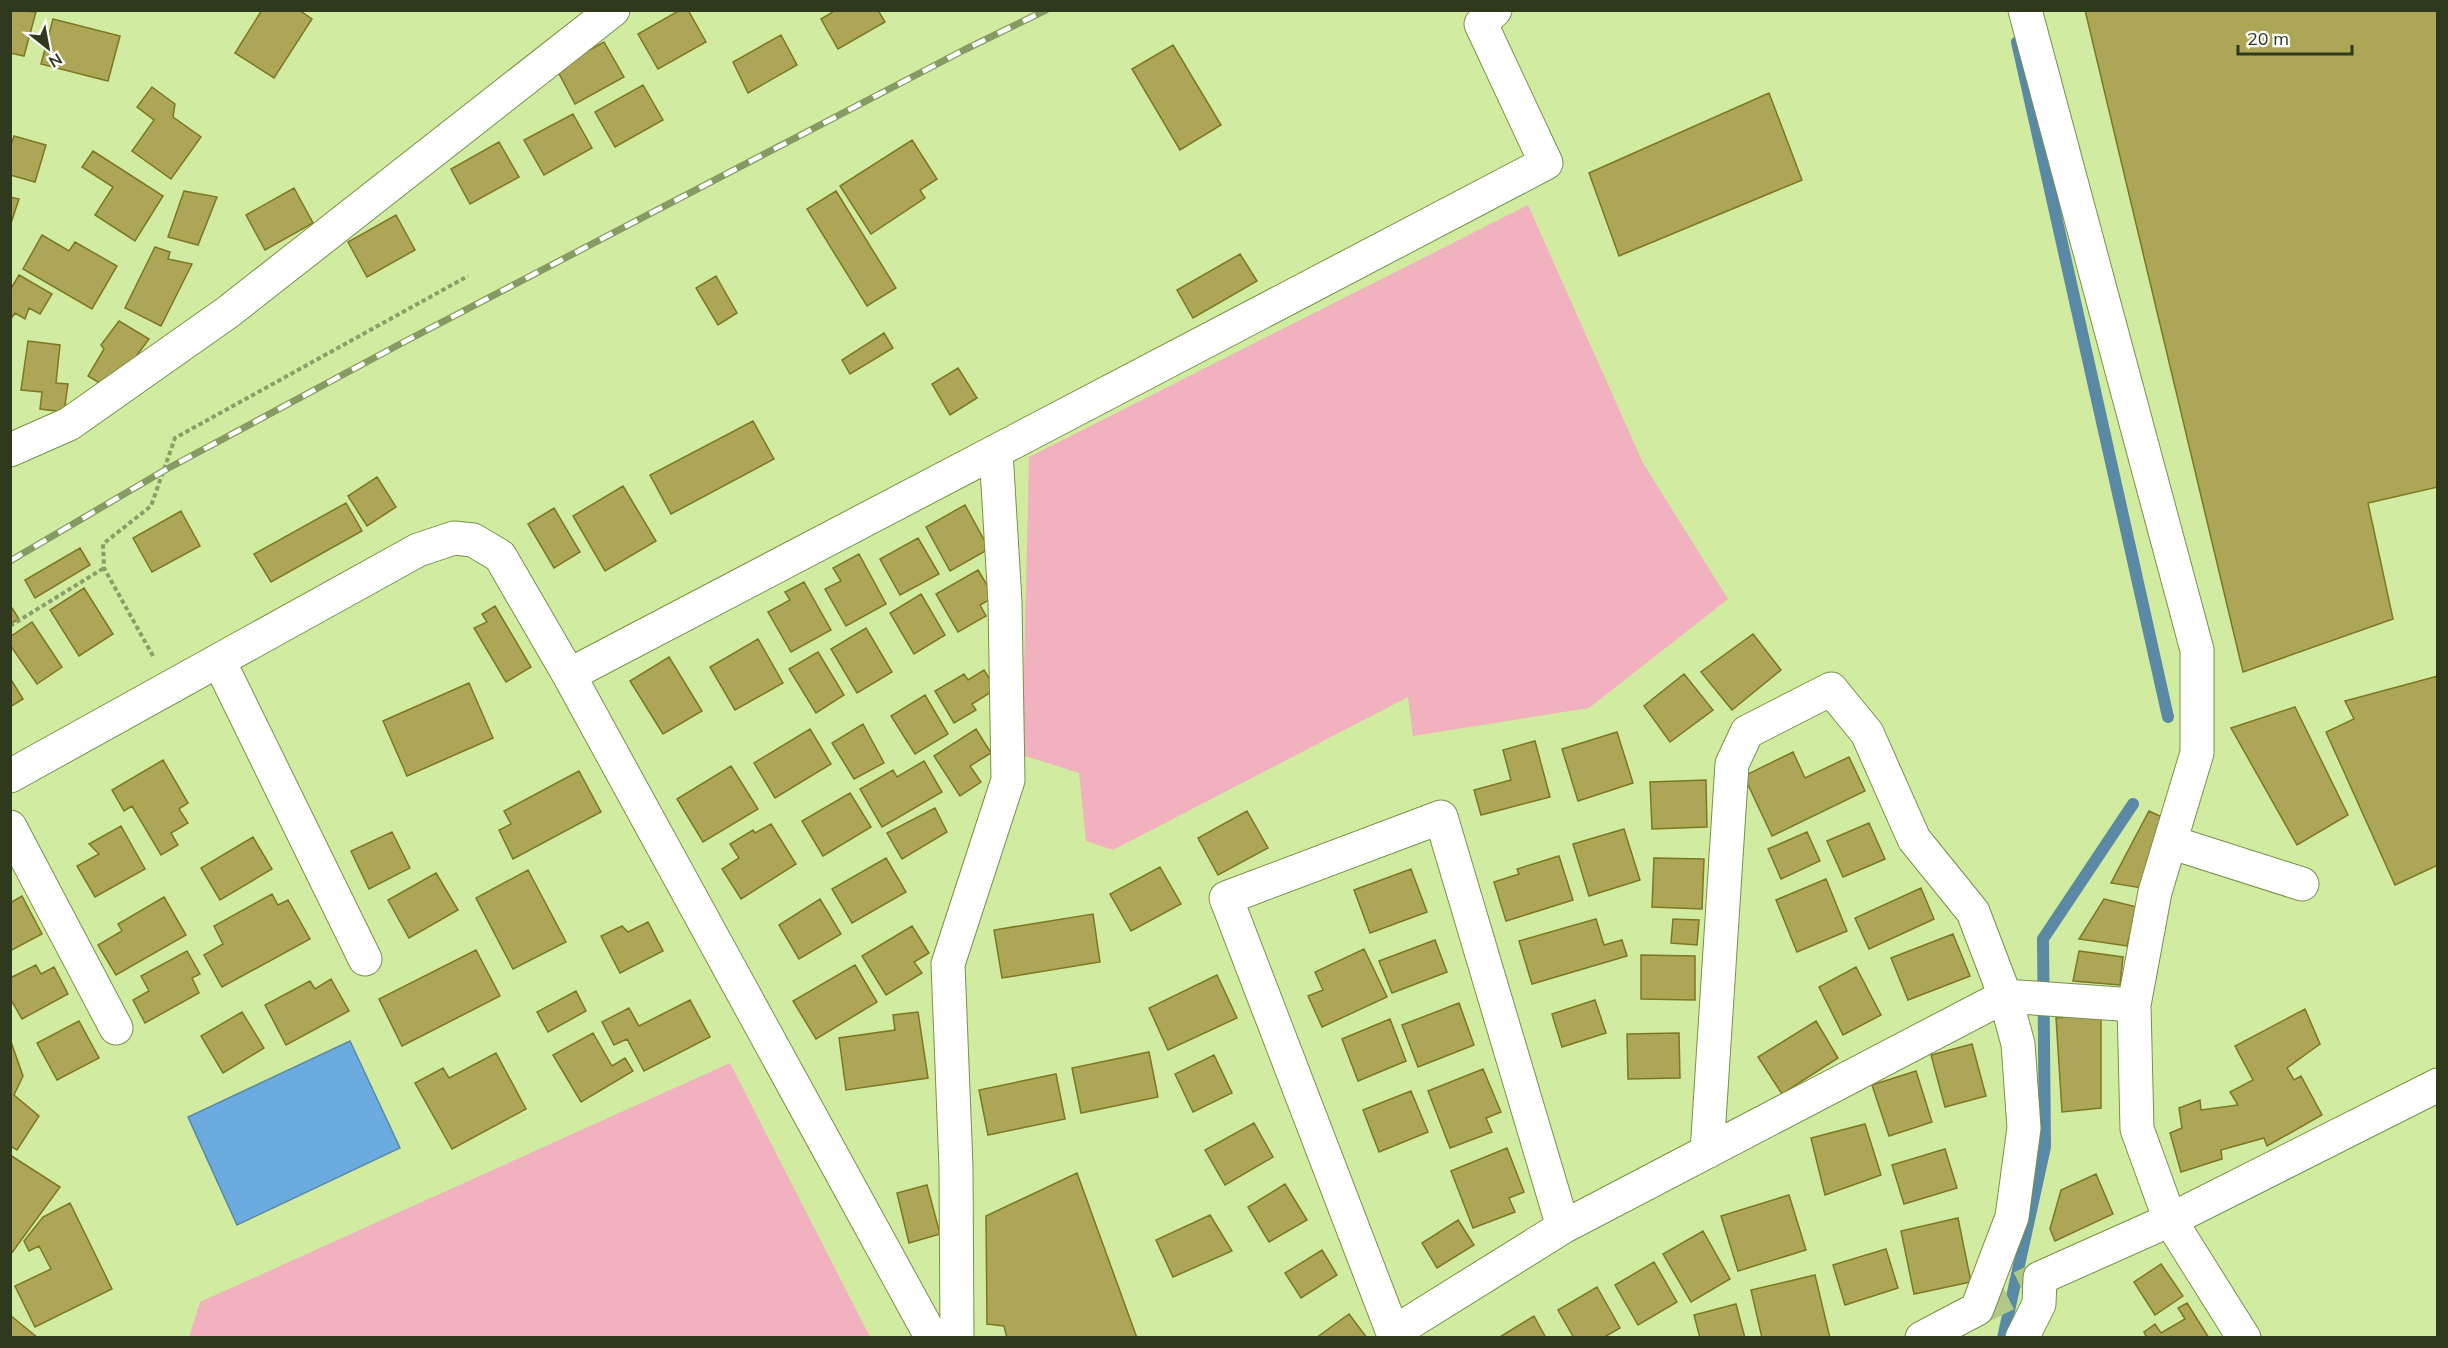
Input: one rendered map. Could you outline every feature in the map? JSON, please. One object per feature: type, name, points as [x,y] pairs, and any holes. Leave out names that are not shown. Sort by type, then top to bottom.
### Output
[{"type":"street","points":[[10,450],[69,424],[228,312],[613,10]]},
{"type":"street","points":[[569,675],[1546,163],[1481,24],[1494,10]]},
{"type":"street","points":[[2025,10],[2197,650],[2198,753],[2155,892],[2134,1005],[2138,1129],[2169,1220],[2244,1338]]},
{"type":"street","points":[[957,1338],[956,1167],[948,964],[1008,780],[1005,602],[996,452]]},
{"type":"street","points":[[10,776],[418,550],[454,538],[473,540],[500,556],[569,675],[932,1338]]},
{"type":"street","points":[[219,661],[366,959]]},
{"type":"street","points":[[1707,1152],[1732,764],[1747,732],[1831,689],[1867,733],[1914,839],[1973,912],[2005,996],[2018,1044],[2024,1128],[2012,1217],[1977,1309],[1922,1338]]},
{"type":"street","points":[[1563,1227],[1441,817],[1226,898],[1394,1335],[1563,1227],[2005,996],[2134,1005]]},
{"type":"street","points":[[10,827],[116,1028]]},
{"type":"street","points":[[2170,842],[2302,884]]},
{"type":"street","points":[[2022,1338],[2039,1304],[2040,1278],[2169,1220],[2438,1085]]},
{"type":"path","points":[[170,687],[104,568],[103,544],[152,506],[175,438],[468,276]]},
{"type":"path","points":[[10,626],[104,568]]},
{"type":"shaded area","points":[[1528,205],[1643,463],[1728,599],[1589,708],[1413,736],[1408,697],[1113,850],[1086,841],[1079,773],[1022,755],[1029,457]]},
{"type":"shaded area","points":[[730,1063],[870,1337],[189,1337],[200,1302]]},
{"type":"water","points":[[350,1041],[400,1148],[237,1225],[188,1117]]},
{"type":"building","points":[[10,10],[36,12],[24,56],[10,53]]},
{"type":"building","points":[[262,10],[299,10],[312,19],[274,78],[235,53]]},
{"type":"building","points":[[680,10],[688,10],[706,42],[658,69],[638,34]]},
{"type":"building","points":[[836,10],[878,10],[885,22],[838,49],[821,19]]},
{"type":"building","points":[[2085,10],[2438,10],[2438,487],[2368,503],[2393,619],[2243,672]]},
{"type":"building","points":[[53,19],[120,36],[108,81],[41,64]]},
{"type":"building","points":[[781,35],[797,65],[748,93],[733,62]]},
{"type":"building","points":[[604,42],[624,77],[575,104],[556,68]]},
{"type":"building","points":[[1173,45],[1221,125],[1180,150],[1132,69]]},
{"type":"building","points":[[643,85],[663,120],[615,147],[595,112]]},
{"type":"building","points":[[152,87],[175,104],[173,117],[201,137],[171,179],[132,151],[154,120],[137,107]]},
{"type":"building","points":[[1769,93],[1802,180],[1619,256],[1589,173]]},
{"type":"building","points":[[573,114],[592,148],[544,175],[524,140]]},
{"type":"building","points":[[14,136],[46,145],[35,182],[10,175],[10,148]]},
{"type":"building","points":[[912,140],[937,179],[920,190],[925,198],[871,234],[840,186]]},
{"type":"building","points":[[499,142],[519,177],[470,204],[451,169]]},
{"type":"building","points":[[93,151],[163,196],[135,241],[95,215],[113,187],[82,167]]},
{"type":"building","points":[[294,188],[313,223],[265,250],[246,215]]},
{"type":"building","points":[[184,191],[217,197],[198,245],[168,237]]},
{"type":"building","points":[[836,191],[896,288],[867,306],[807,209]]},
{"type":"building","points":[[10,197],[19,199],[10,226]]},
{"type":"building","points":[[396,215],[415,250],[367,277],[348,242]]},
{"type":"building","points":[[42,235],[69,251],[75,242],[117,266],[92,309],[23,269]]},
{"type":"building","points":[[155,247],[170,252],[168,259],[192,264],[161,326],[125,308]]},
{"type":"building","points":[[1240,254],[1257,281],[1193,318],[1177,290]]},
{"type":"building","points":[[19,275],[52,294],[40,314],[29,308],[25,319],[15,313],[10,320],[10,290]]},
{"type":"building","points":[[716,276],[737,313],[718,325],[696,288]]},
{"type":"building","points":[[119,321],[149,339],[111,390],[88,376],[104,349],[101,345]]},
{"type":"building","points":[[884,333],[893,348],[850,374],[842,360]]},
{"type":"building","points":[[28,341],[60,345],[56,383],[68,384],[64,412],[40,409],[42,392],[21,390]]},
{"type":"building","points":[[958,368],[977,398],[950,415],[932,384]]},
{"type":"building","points":[[753,421],[774,459],[671,514],[650,475]]},
{"type":"building","points":[[377,477],[396,507],[367,526],[348,496]]},
{"type":"building","points":[[623,486],[656,541],[605,571],[573,516]]},
{"type":"building","points":[[346,503],[362,531],[271,582],[254,554]]},
{"type":"building","points":[[965,505],[989,549],[950,571],[926,527]]},
{"type":"building","points":[[554,508],[580,552],[554,568],[528,524]]},
{"type":"building","points":[[181,511],[200,546],[152,572],[133,538]]},
{"type":"building","points":[[918,538],[939,574],[900,595],[880,559]]},
{"type":"building","points":[[80,548],[90,565],[35,598],[25,580]]},
{"type":"building","points":[[859,554],[886,604],[846,626],[825,589],[841,581],[833,568]]},
{"type":"building","points":[[978,570],[994,597],[980,605],[986,616],[958,632],[936,594]]},
{"type":"building","points":[[804,582],[831,630],[791,652],[768,612],[790,600],[785,592]]},
{"type":"building","points":[[84,588],[113,634],[79,656],[50,610]]},
{"type":"building","points":[[921,594],[945,635],[914,654],[890,613]]},
{"type":"building","points":[[10,605],[19,619],[10,624]]},
{"type":"building","points":[[495,606],[531,667],[506,682],[474,628],[487,622],[482,614]]},
{"type":"building","points":[[32,622],[62,667],[37,684],[10,645],[10,637]]},
{"type":"building","points":[[866,628],[892,672],[857,693],[831,649]]},
{"type":"building","points":[[1753,634],[1781,670],[1732,710],[1701,672]]},
{"type":"building","points":[[758,639],[783,683],[735,710],[710,667]]},
{"type":"building","points":[[818,652],[844,695],[816,713],[789,669]]},
{"type":"building","points":[[669,657],[702,711],[663,734],[630,681]]},
{"type":"building","points":[[984,670],[996,689],[972,704],[976,710],[954,723],[935,691],[964,674],[968,680]]},
{"type":"building","points":[[1684,674],[1713,710],[1670,742],[1644,706]]},
{"type":"building","points":[[2438,676],[2438,865],[2395,885],[2326,732],[2354,719],[2345,701]]},
{"type":"building","points":[[10,678],[23,699],[10,707]]},
{"type":"building","points":[[469,683],[493,738],[407,776],[383,721]]},
{"type":"building","points":[[925,695],[948,734],[915,754],[891,716]]},
{"type":"building","points":[[2295,707],[2348,815],[2297,845],[2231,728]]},
{"type":"building","points":[[863,724],[884,763],[854,779],[832,743]]},
{"type":"building","points":[[810,729],[831,764],[775,798],[754,763]]},
{"type":"building","points":[[976,729],[991,753],[970,766],[981,782],[960,796],[934,756]]},
{"type":"building","points":[[1617,732],[1633,783],[1578,801],[1562,749]]},
{"type":"building","points":[[1535,741],[1550,797],[1481,815],[1474,790],[1511,780],[1503,750]]},
{"type":"building","points":[[1793,752],[1805,778],[1849,757],[1865,791],[1772,836],[1744,776]]},
{"type":"building","points":[[163,760],[188,803],[179,809],[188,823],[171,833],[178,845],[161,855],[132,806],[124,811],[112,790]]},
{"type":"building","points":[[924,761],[942,792],[882,827],[860,789],[893,770],[897,777]]},
{"type":"building","points":[[731,766],[758,809],[703,842],[677,799]]},
{"type":"building","points":[[579,771],[601,812],[513,859],[499,830],[511,824],[504,811]]},
{"type":"building","points":[[1706,780],[1707,827],[1652,829],[1650,782]]},
{"type":"building","points":[[850,793],[871,827],[823,856],[802,821]]},
{"type":"building","points":[[935,808],[947,832],[902,859],[887,833]]},
{"type":"building","points":[[1247,811],[1268,848],[1218,875],[1198,838]]},
{"type":"building","points":[[2149,811],[2164,818],[2142,888],[2111,883]]},
{"type":"building","points":[[1869,823],[1885,859],[1843,877],[1827,841]]},
{"type":"building","points":[[771,824],[796,864],[741,899],[722,869],[739,858],[730,844],[753,830],[755,833]]},
{"type":"building","points":[[121,826],[145,869],[95,897],[77,866],[99,854],[89,844]]},
{"type":"building","points":[[1624,829],[1640,880],[1589,896],[1573,844]]},
{"type":"building","points":[[392,832],[410,868],[369,889],[351,851]]},
{"type":"building","points":[[1807,832],[1820,861],[1781,879],[1768,849]]},
{"type":"building","points":[[253,837],[272,869],[220,900],[201,868]]},
{"type":"building","points":[[1559,856],[1573,900],[1506,921],[1494,882],[1519,874],[1517,869]]},
{"type":"building","points":[[886,858],[906,892],[852,923],[832,889]]},
{"type":"building","points":[[1654,858],[1704,859],[1702,909],[1652,907]]},
{"type":"building","points":[[1160,867],[1181,904],[1131,931],[1110,894]]},
{"type":"building","points":[[1411,869],[1427,912],[1370,933],[1354,890]]},
{"type":"building","points":[[528,870],[566,942],[513,969],[476,898]]},
{"type":"building","points":[[436,873],[458,910],[409,938],[388,900]]},
{"type":"building","points":[[1826,879],[1847,931],[1797,952],[1776,900]]},
{"type":"building","points":[[1921,888],[1934,919],[1869,949],[1855,918]]},
{"type":"building","points":[[272,894],[278,905],[288,900],[310,939],[222,987],[204,955],[223,944],[214,926]]},
{"type":"building","points":[[22,896],[42,934],[10,951],[10,903]]},
{"type":"building","points":[[164,897],[186,935],[116,975],[98,945],[122,931],[118,924]]},
{"type":"building","points":[[820,899],[841,934],[799,959],[779,925]]},
{"type":"building","points":[[2104,899],[2137,907],[2127,946],[2079,939]]},
{"type":"building","points":[[1093,914],[1100,962],[1002,978],[994,930]]},
{"type":"building","points":[[1596,919],[1604,945],[1622,940],[1627,956],[1532,984],[1519,941]]},
{"type":"building","points":[[1673,919],[1699,920],[1697,945],[1671,943]]},
{"type":"building","points":[[648,922],[663,951],[620,973],[601,936],[622,926],[628,932]]},
{"type":"building","points":[[912,926],[929,953],[914,962],[922,973],[886,995],[862,956]]},
{"type":"building","points":[[1953,934],[1970,976],[1908,1000],[1891,958]]},
{"type":"building","points":[[1435,940],[1447,972],[1392,993],[1379,961]]},
{"type":"building","points":[[1364,949],[1387,997],[1322,1027],[1308,996],[1323,990],[1315,972]]},
{"type":"building","points":[[476,950],[500,996],[402,1046],[379,999]]},
{"type":"building","points":[[187,951],[200,974],[192,978],[199,993],[145,1023],[133,1000],[149,991],[141,976]]},
{"type":"building","points":[[2079,951],[2123,957],[2120,985],[2073,981]]},
{"type":"building","points":[[1641,955],[1695,956],[1695,1000],[1641,999]]},
{"type":"building","points":[[36,965],[41,974],[54,967],[68,994],[22,1019],[10,998],[10,978]]},
{"type":"building","points":[[855,965],[877,1002],[816,1039],[793,1001]]},
{"type":"building","points":[[1856,967],[1881,1015],[1843,1035],[1819,987]]},
{"type":"building","points":[[1217,975],[1237,1018],[1168,1050],[1149,1008]]},
{"type":"building","points":[[331,979],[349,1011],[286,1045],[265,1005],[310,981],[315,989]]},
{"type":"building","points":[[576,991],[586,1011],[548,1032],[537,1012]]},
{"type":"building","points":[[690,1000],[710,1037],[644,1071],[627,1039],[614,1045],[602,1022],[629,1008],[639,1026]]},
{"type":"building","points":[[1595,1000],[1606,1033],[1562,1047],[1552,1014]]},
{"type":"building","points":[[1459,1003],[1474,1045],[1418,1067],[1402,1025]]},
{"type":"building","points":[[2305,1009],[2320,1044],[2287,1068],[2294,1080],[2301,1076],[2322,1115],[2267,1146],[2264,1138],[2221,1150],[2222,1159],[2181,1172],[2170,1133],[2182,1128],[2179,1108],[2200,1100],[2201,1110],[2238,1105],[2230,1092],[2253,1080],[2235,1046]]},
{"type":"building","points":[[242,1012],[264,1048],[223,1073],[201,1036]]},
{"type":"building","points":[[918,1012],[928,1078],[846,1090],[839,1038],[895,1030],[893,1015]]},
{"type":"building","points":[[2101,1013],[2101,1108],[2062,1112],[2056,1018]]},
{"type":"building","points":[[1390,1019],[1406,1061],[1358,1081],[1342,1039]]},
{"type":"building","points":[[79,1021],[99,1058],[57,1080],[37,1043]]},
{"type":"building","points":[[1816,1021],[1838,1058],[1782,1094],[1758,1057]]},
{"type":"building","points":[[593,1033],[612,1066],[625,1058],[633,1071],[581,1102],[553,1055]]},
{"type":"building","points":[[1679,1033],[1680,1078],[1628,1079],[1627,1034]]},
{"type":"building","points":[[10,1039],[23,1076],[14,1095],[39,1116],[17,1150],[10,1146]]},
{"type":"building","points":[[1972,1044],[1986,1096],[1945,1107],[1931,1055]]},
{"type":"building","points":[[1149,1052],[1158,1097],[1081,1113],[1072,1068]]},
{"type":"building","points":[[496,1053],[526,1109],[452,1149],[415,1083],[443,1068],[449,1078]]},
{"type":"building","points":[[1214,1055],[1232,1093],[1193,1112],[1175,1074]]},
{"type":"building","points":[[1483,1069],[1501,1112],[1486,1118],[1492,1132],[1450,1148],[1428,1091]]},
{"type":"building","points":[[1916,1071],[1932,1122],[1889,1136],[1872,1085]]},
{"type":"building","points":[[1056,1074],[1065,1119],[988,1135],[979,1090]]},
{"type":"building","points":[[1411,1091],[1428,1132],[1379,1152],[1363,1110]]},
{"type":"building","points":[[1254,1123],[1273,1157],[1225,1185],[1205,1150]]},
{"type":"building","points":[[1865,1124],[1881,1175],[1825,1195],[1811,1138]]},
{"type":"building","points":[[1507,1148],[1524,1192],[1509,1198],[1515,1212],[1473,1228],[1451,1171]]},
{"type":"building","points":[[1945,1149],[1957,1188],[1904,1204],[1892,1165]]},
{"type":"building","points":[[10,1155],[60,1187],[11,1254],[10,1254]]},
{"type":"building","points":[[1077,1173],[1137,1338],[1007,1338],[1004,1326],[987,1324],[986,1216]]},
{"type":"building","points":[[2096,1174],[2113,1214],[2055,1241],[2050,1229],[2061,1190]]},
{"type":"building","points":[[1285,1184],[1307,1220],[1269,1242],[1248,1207]]},
{"type":"building","points":[[927,1185],[940,1234],[909,1243],[897,1193]]},
{"type":"building","points":[[1789,1195],[1806,1250],[1738,1271],[1721,1216]]},
{"type":"building","points":[[70,1203],[112,1289],[35,1327],[15,1286],[51,1269],[39,1246],[29,1251],[24,1241],[43,1217]]},
{"type":"building","points":[[1210,1215],[1232,1251],[1173,1277],[1156,1240]]},
{"type":"building","points":[[1958,1218],[1971,1282],[1914,1294],[1901,1231]]},
{"type":"building","points":[[1458,1220],[1474,1245],[1437,1268],[1422,1243]]},
{"type":"building","points":[[1703,1231],[1730,1279],[1691,1302],[1663,1254]]},
{"type":"building","points":[[1886,1249],[1898,1288],[1845,1305],[1833,1265]]},
{"type":"building","points":[[1322,1250],[1337,1275],[1301,1298],[1285,1273]]},
{"type":"building","points":[[1654,1262],[1677,1302],[1638,1325],[1615,1285]]},
{"type":"building","points":[[2161,1264],[2183,1296],[2155,1315],[2134,1282]]},
{"type":"building","points":[[1815,1275],[1830,1338],[1762,1338],[1751,1290]]},
{"type":"building","points":[[1597,1287],[1620,1328],[1603,1338],[1574,1338],[1558,1310]]},
{"type":"building","points":[[2187,1303],[2209,1338],[2147,1338],[2144,1332],[2155,1324],[2161,1333],[2185,1319],[2178,1308]]},
{"type":"building","points":[[1736,1304],[1745,1338],[1700,1338],[1694,1315]]},
{"type":"building","points":[[1349,1314],[1367,1338],[1316,1338]]},
{"type":"building","points":[[10,1315],[38,1338],[10,1338]]},
{"type":"building","points":[[1534,1316],[1546,1338],[1498,1338]]},
{"type":"waterway","points":[[2017,42],[2168,717]]},
{"type":"waterway","points":[[2003,1338],[2045,1147],[2043,939],[2133,804]]},
{"type":"tunnel","points":[[1977,1309],[2040,1278]]},
{"type":"railway","points":[[10,561],[165,470],[402,343],[964,50],[1046,10]]}]
